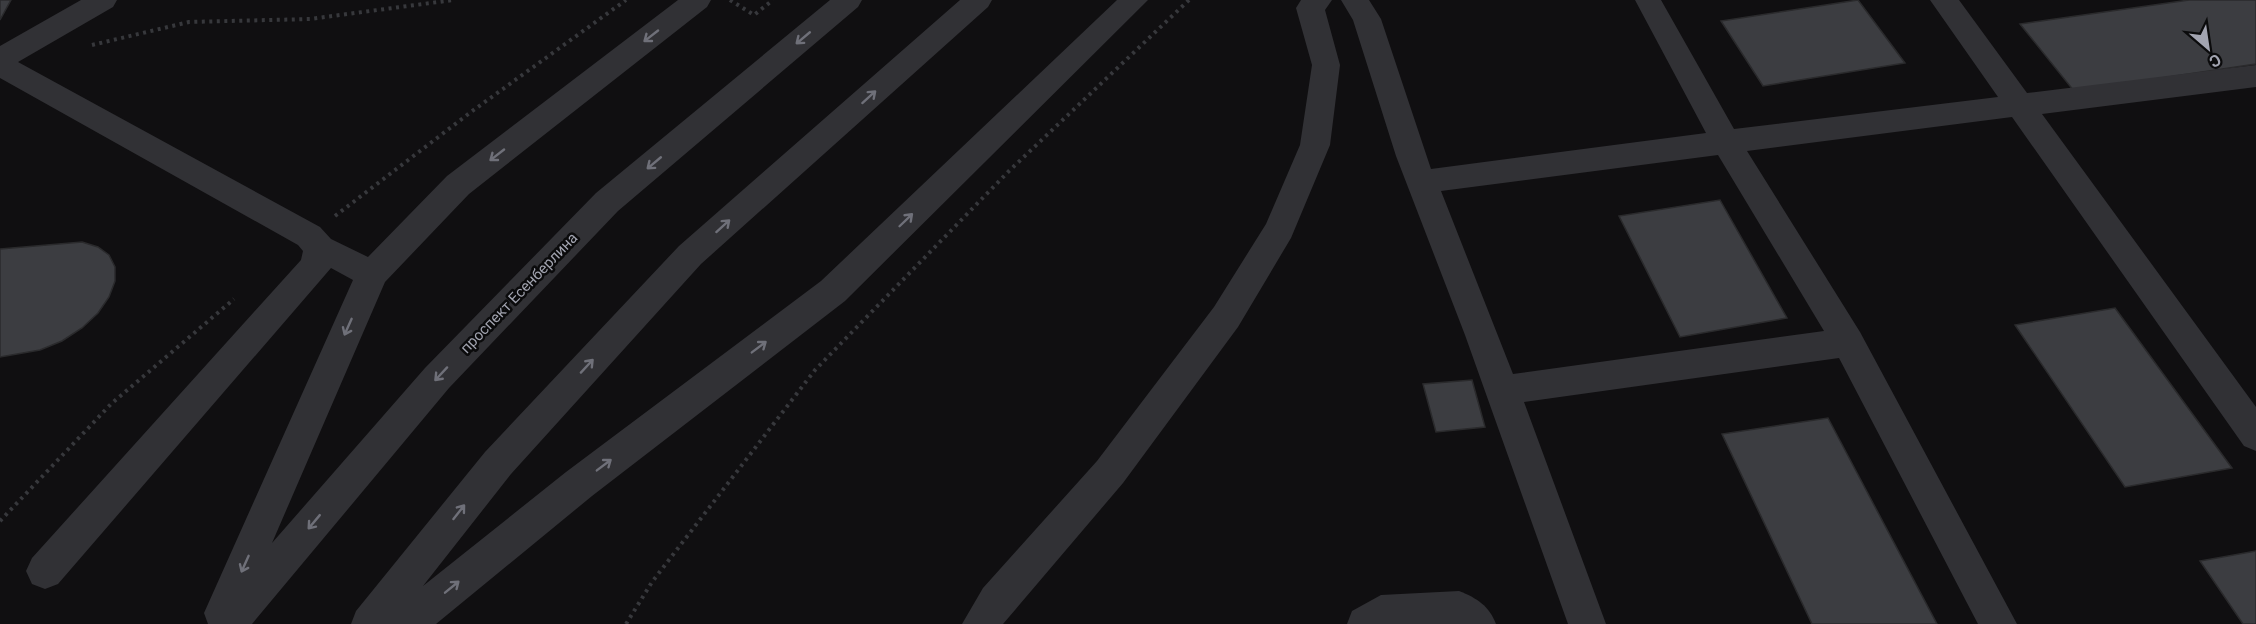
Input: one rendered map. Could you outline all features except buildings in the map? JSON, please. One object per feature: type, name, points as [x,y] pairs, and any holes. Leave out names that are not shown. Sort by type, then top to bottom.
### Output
[{"type":"street","points":[[0,59],[104,0]]},
{"type":"street","points":[[219,624],[372,274],[459,185],[697,0]]},
{"type":"street","name":"проспект Есенберлина","points":[[227,624],[436,378],[607,202],[848,0]]},
{"type":"street","points":[[370,624],[498,464],[690,255],[978,0]]},
{"type":"street","points":[[406,624],[579,484],[833,291],[1134,0]]},
{"type":"street","points":[[981,624],[996,601],[1110,472],[1226,317],[1280,229],[1315,145],[1326,65],[1310,8],[1318,0]]},
{"type":"street","points":[[1354,0],[1368,19],[1421,182],[1502,390],[1587,624]]},
{"type":"street","points":[[1944,0],[2256,435]]},
{"type":"street","points":[[1648,1],[1726,142],[1848,342],[1998,624]]},
{"type":"street","points":[[0,65],[309,236],[320,248],[372,274]]},
{"type":"street","points":[[1421,182],[2256,76]]},
{"type":"street","points":[[45,571],[316,266],[320,248]]},
{"type":"street","points":[[1502,390],[1848,342]]},
{"type":"street","points":[[1366,624],[1381,614],[1459,609],[1477,624]]},
{"type":"path","points":[[91,45],[189,22],[310,19],[453,0]]},
{"type":"path","points":[[729,0],[754,15],[773,0]]},
{"type":"path","points":[[626,624],[652,582],[815,370],[1009,171],[1189,0]]}]
